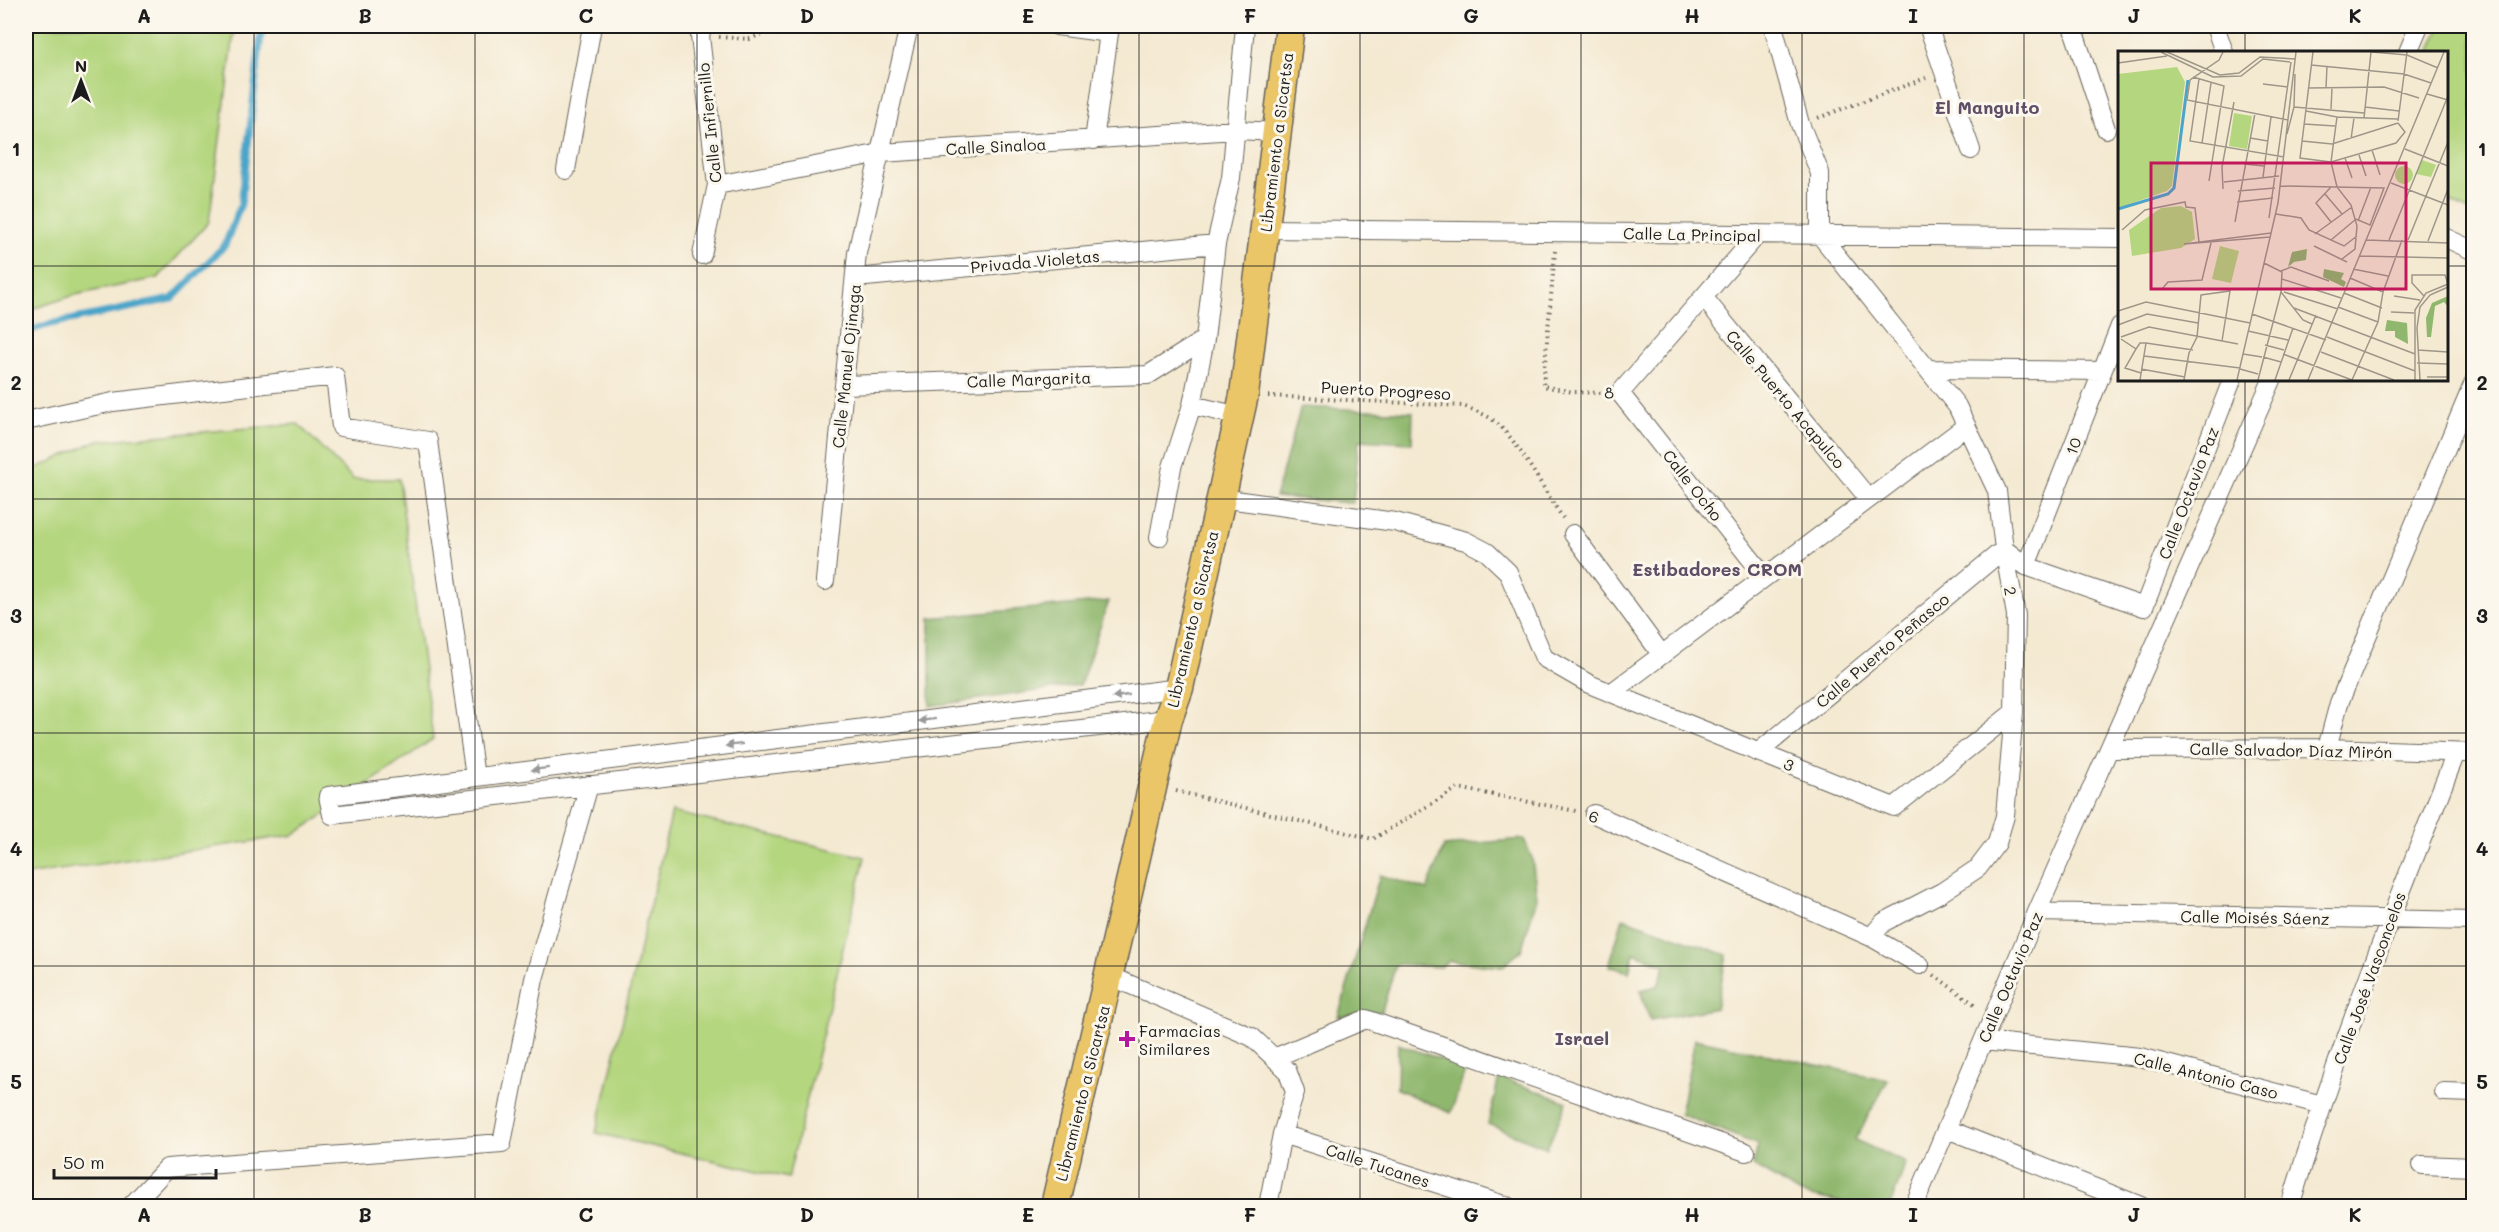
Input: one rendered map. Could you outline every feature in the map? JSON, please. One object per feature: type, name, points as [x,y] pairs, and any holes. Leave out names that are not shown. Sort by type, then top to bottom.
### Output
[{"type":"main road","name":"Libramiento a Sicartsa","points":[[1055,1206],[1168,719],[1179,688],[1242,405],[1290,26]]},
{"type":"street","points":[[566,170],[592,26]]},
{"type":"street","name":"Calle Manuel Ojinaga","points":[[825,581],[857,253],[909,26]]},
{"type":"street","points":[[1056,26],[1109,29],[1094,140]]},
{"type":"street","points":[[1159,537],[1181,436],[1192,405],[1205,339],[1216,244],[1231,178],[1245,26]]},
{"type":"street","points":[[1773,26],[1800,124],[1820,172],[1820,235]]},
{"type":"street","points":[[1928,26],[1971,150]]},
{"type":"street","points":[[2072,26],[2106,129]]},
{"type":"street","points":[[2215,26],[2224,51]]},
{"type":"street","points":[[2409,51],[2419,26]]},
{"type":"street","name":"Calle Infiernillo","points":[[701,31],[717,185],[702,255]]},
{"type":"street","name":"Calle Sinaloa","points":[[717,185],[880,153],[1236,130],[1278,132]]},
{"type":"street","name":"Calle La Principal","points":[[1264,229],[2118,238]]},
{"type":"street","name":"8","points":[[1620,393],[1758,234]]},
{"type":"street","name":"2","points":[[1820,235],[1957,406],[1997,491],[2004,549],[2016,615],[2014,712],[2005,816],[1997,843],[1978,868],[1942,892],[1884,922],[1871,938]]},
{"type":"street","points":[[2448,239],[2474,251]]},
{"type":"street","name":"Privada Violetas","points":[[855,278],[1216,244]]},
{"type":"street","name":"Calle Puerto Acapulco","points":[[1704,298],[1869,499]]},
{"type":"street","name":"10","points":[[2026,566],[2118,331]]},
{"type":"street","name":"Calle Margarita","points":[[844,385],[1148,375],[1205,339]]},
{"type":"street","points":[[1927,369],[2102,371]]},
{"type":"street","points":[[26,421],[113,402],[335,376],[341,427],[429,441],[475,777]]},
{"type":"street","name":"Calle Octavio Paz","points":[[2026,566],[2144,607],[2232,381]]},
{"type":"street","name":"Calle Octavio Paz","points":[[1914,1206],[2037,912],[2272,381]]},
{"type":"street","points":[[2327,748],[2339,702],[2474,382]]},
{"type":"street","name":"Calle Ocho","points":[[1620,393],[1766,577]]},
{"type":"street","points":[[1192,405],[1242,405]]},
{"type":"street","points":[[1611,693],[1966,426]]},
{"type":"street","name":"3","points":[[1220,498],[1395,522],[1466,541],[1487,552],[1508,572],[1544,658],[1588,684],[1894,807],[2014,712]]},
{"type":"street","points":[[1573,534],[1662,655]]},
{"type":"street","points":[[2004,549],[2026,566]]},
{"type":"street","name":"Calle Puerto Peñasco","points":[[1760,752],[2004,549]]},
{"type":"street","points":[[1168,719],[332,815],[328,796],[1179,688]]},
{"type":"street","name":"Calle Salvador Díaz Mirón","points":[[2109,749],[2327,748],[2465,753]]},
{"type":"street","name":"Calle José Vasconcelos","points":[[2290,1206],[2322,1105],[2390,920],[2465,753]]},
{"type":"street","points":[[130,1206],[167,1168],[502,1143],[534,979],[589,785]]},
{"type":"street","name":"6","points":[[1594,814],[1871,938],[1920,965]]},
{"type":"street","name":"Calle Moisés Sáenz","points":[[2037,912],[2474,921]]},
{"type":"street","points":[[1110,976],[1252,1037],[1287,1070],[1295,1092],[1282,1134],[1268,1206]]},
{"type":"street","points":[[1274,1058],[1366,1019],[1746,1152]]},
{"type":"street","name":"Calle Antonio Caso","points":[[1983,1041],[2140,1056],[2322,1105]]},
{"type":"street","points":[[2444,1092],[2474,1093]]},
{"type":"street","points":[[1947,1129],[2141,1206]]},
{"type":"street","name":"Calle Tucanes","points":[[1282,1134],[1507,1206]]},
{"type":"street","points":[[2422,1164],[2474,1167]]},
{"type":"path","points":[[701,31],[749,39],[785,26]]},
{"type":"path","points":[[1800,124],[1943,72]]},
{"type":"path","name":"8","points":[[1557,232],[1543,386],[1573,392],[1620,393]]},
{"type":"path","name":"Puerto Progreso","points":[[1242,405],[1463,406],[1494,420],[1510,439],[1573,534]]},
{"type":"path","name":"6","points":[[1153,785],[1373,839],[1458,788],[1594,814]]},
{"type":"path","points":[[1920,965],[1979,1008],[1983,1041]]},
{"type":"green space","points":[[26,26],[235,26],[209,222],[158,278],[75,295],[26,311]]},
{"type":"green space","points":[[2441,26],[2473,26],[2473,213],[2448,200],[2448,51],[2430,51]]},
{"type":"green space","points":[[1301,407],[1413,412],[1412,443],[1359,440],[1353,503],[1275,497]]},
{"type":"green space","points":[[298,424],[353,479],[399,479],[433,739],[294,835],[26,875],[26,473],[96,441]]},
{"type":"green space","points":[[1109,601],[1080,685],[930,706],[930,618]]},
{"type":"green space","points":[[672,812],[865,857],[788,1178],[596,1133]]},
{"type":"green space","points":[[1524,839],[1532,858],[1537,898],[1521,951],[1502,967],[1450,961],[1440,967],[1396,964],[1382,1011],[1338,1017],[1380,875],[1427,890],[1444,846]]},
{"type":"green space","points":[[1623,918],[1727,955],[1716,1008],[1650,1020],[1640,990],[1658,986],[1665,965],[1634,953],[1629,972],[1609,966]]},
{"type":"green space","points":[[1695,1039],[1888,1080],[1855,1140],[1906,1163],[1890,1206],[1858,1206],[1801,1194],[1753,1166],[1758,1145],[1680,1114]]},
{"type":"green space","points":[[1398,1044],[1466,1068],[1451,1113],[1397,1089]]},
{"type":"green space","points":[[1499,1077],[1567,1102],[1547,1148],[1488,1124]]},
{"type":"waterway","points":[[26,332],[50,324],[172,299],[225,245],[241,204],[262,26]]},
{"type":"place","name":"Farmacias Similares","points":[[1127,1039]]},
{"type":"district","name":"El Manguito","points":[[1987,107]]},
{"type":"district","name":"Estibadores CROM","points":[[1717,569]]},
{"type":"district","name":"Israel","points":[[1582,1038]]}]
